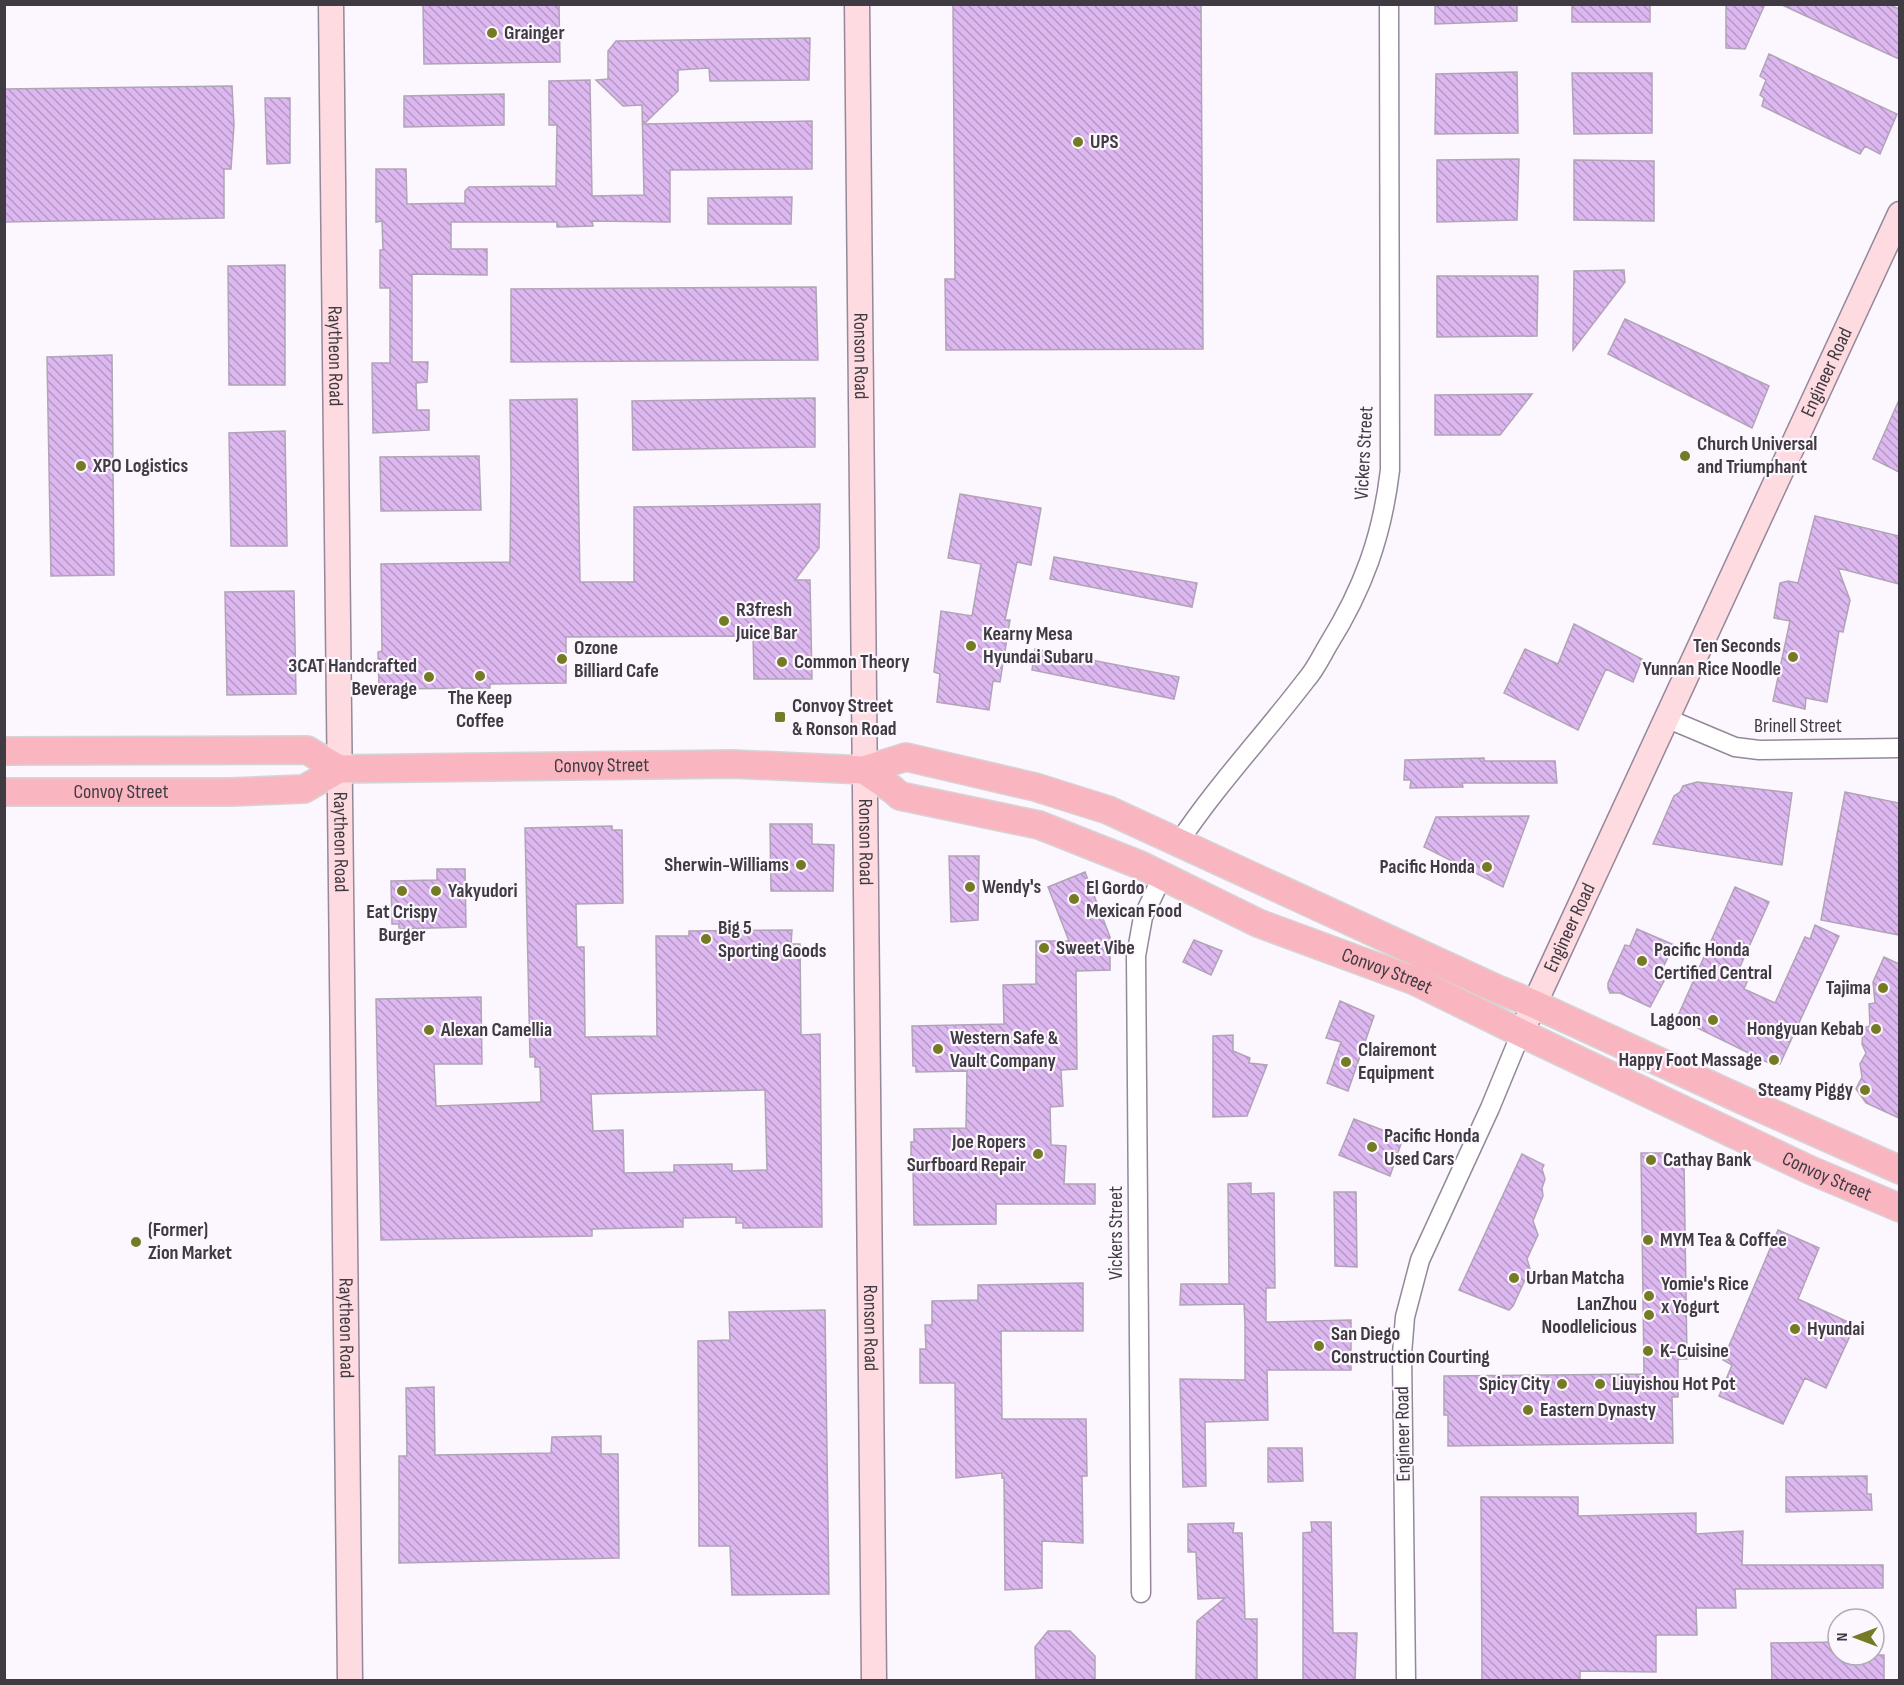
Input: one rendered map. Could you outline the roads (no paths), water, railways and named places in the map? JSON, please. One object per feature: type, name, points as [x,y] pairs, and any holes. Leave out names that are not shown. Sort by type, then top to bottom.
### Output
[{"type":"main road","name":"Convoy Street","points":[[4,751],[307,750],[339,769]]},
{"type":"main road","name":"Convoy Street","points":[[4,792],[231,792],[304,789],[339,769],[733,764],[864,770],[906,757],[1067,796],[1108,810],[1899,1170]]},
{"type":"main road","name":"Convoy Street","points":[[864,770],[900,796],[1039,825],[1140,865],[1258,923],[1415,981],[1810,1170],[1899,1208]]},
{"type":"main road","points":[[1039,825],[1150,848],[1179,842]]},
{"type":"main road","points":[[1162,877],[1171,869],[1189,868],[1210,873],[1281,907],[1305,901]]},
{"type":"street","name":"Raytheon Road","points":[[331,4],[350,1680]]},
{"type":"street","name":"Ronson Road","points":[[857,4],[874,1680]]},
{"type":"street","name":"Vickers Street","points":[[1179,842],[1199,812],[1308,679],[1350,609],[1365,575],[1386,500],[1390,470],[1389,4]]},
{"type":"street","name":"Engineer Road","points":[[1407,1680],[1402,1354],[1405,1317],[1420,1260],[1490,1108],[1534,1004],[1899,214]]},
{"type":"street","name":"Brinell Street","points":[[1666,718],[1735,747],[1759,750],[1899,748]]},
{"type":"street","name":"Vickers Street","points":[[1141,1593],[1137,956],[1143,917],[1162,877]]},
{"type":"place","name":"Grainger","points":[[492,33]]},
{"type":"place","name":"UPS","points":[[1078,142]]},
{"type":"place","name":"Church Universal and Triumphant","points":[[1685,456]]},
{"type":"place","name":"XPO Logistics","points":[[81,466]]},
{"type":"place","name":"R3fresh Juice Bar","points":[[724,621]]},
{"type":"place","name":"Kearny Mesa Hyundai Subaru","points":[[971,646]]},
{"type":"place","name":"Ten Seconds Yunnan Rice Noodle","points":[[1793,657]]},
{"type":"place","name":"Ozone Billiard Cafe","points":[[562,659]]},
{"type":"place","name":"Common Theory","points":[[782,662]]},
{"type":"place","name":"The Keep Coffee","points":[[480,676]]},
{"type":"place","name":"3CAT Handcrafted Beverage","points":[[429,677]]},
{"type":"place","name":"Convoy Street & Ronson Road","points":[[780,717]]},
{"type":"place","name":"Sherwin-Williams","points":[[801,865]]},
{"type":"place","name":"Pacific Honda","points":[[1487,867]]},
{"type":"place","name":"Wendy's","points":[[970,887]]},
{"type":"place","name":"Eat Crispy Burger","points":[[402,891]]},
{"type":"place","name":"Yakyudori","points":[[436,891]]},
{"type":"place","name":"El Gordo Mexican Food","points":[[1074,899]]},
{"type":"place","name":"Big 5 Sporting Goods","points":[[706,939]]},
{"type":"place","name":"Sweet Vibe","points":[[1044,948]]},
{"type":"place","name":"Pacific Honda Certified Central","points":[[1642,961]]},
{"type":"place","name":"Tajima","points":[[1883,988]]},
{"type":"place","name":"Lagoon","points":[[1713,1020]]},
{"type":"place","name":"Hongyuan Kebab","points":[[1876,1029]]},
{"type":"place","name":"Alexan Camellia","points":[[429,1030]]},
{"type":"place","name":"Western Safe & Vault Company","points":[[938,1049]]},
{"type":"place","name":"Happy Foot Massage","points":[[1774,1060]]},
{"type":"place","name":"Clairemont Equipment","points":[[1346,1062]]},
{"type":"place","name":"Steamy Piggy","points":[[1865,1090]]},
{"type":"place","name":"Pacific Honda Used Cars","points":[[1372,1147]]},
{"type":"place","name":"Joe Ropers Surfboard Repair","points":[[1038,1154]]},
{"type":"place","name":"Cathay Bank","points":[[1651,1160]]},
{"type":"place","name":"MYM Tea & Coffee","points":[[1648,1240]]},
{"type":"place","name":"(Former) Zion Market","points":[[136,1242]]},
{"type":"place","name":"Urban Matcha","points":[[1514,1278]]},
{"type":"place","name":"Yomie's Rice x Yogurt","points":[[1649,1296]]},
{"type":"place","name":"LanZhou Noodlelicious","points":[[1649,1315]]},
{"type":"place","name":"Hyundai","points":[[1795,1329]]},
{"type":"place","name":"San Diego Construction Courting","points":[[1319,1346]]},
{"type":"place","name":"K-Cuisine","points":[[1648,1351]]},
{"type":"place","name":"Spicy City","points":[[1562,1384]]},
{"type":"place","name":"Liuyishou Hot Pot","points":[[1600,1384]]},
{"type":"place","name":"Eastern Dynasty","points":[[1528,1410]]}]
